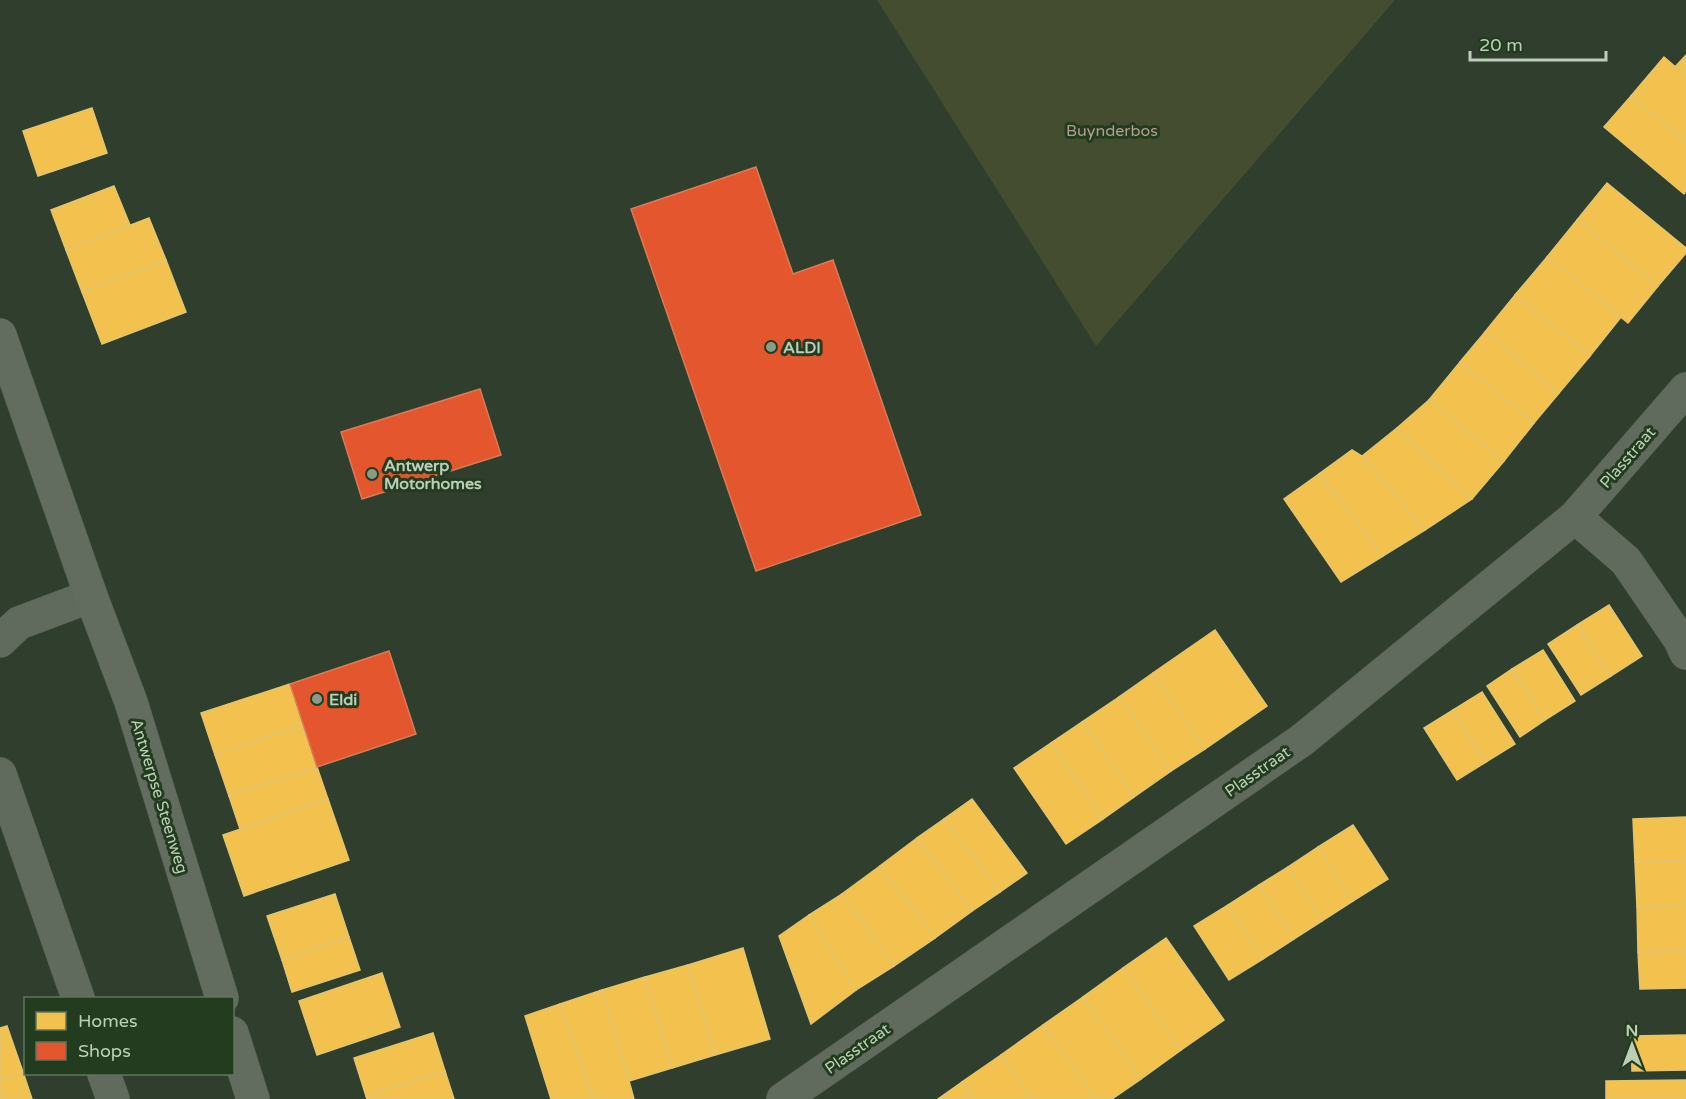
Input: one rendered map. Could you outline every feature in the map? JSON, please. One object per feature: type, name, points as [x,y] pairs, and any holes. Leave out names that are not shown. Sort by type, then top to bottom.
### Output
[{"type":"main road","name":"Antwerpse Steenweg","points":[[0,335],[91,596],[131,702],[221,997]]},
{"type":"main road","points":[[234,1039],[253,1099]]},
{"type":"street","name":"Plasstraat","points":[[783,1099],[1302,740],[1575,517],[1686,389]]},
{"type":"street","points":[[1575,517],[1626,561],[1680,640],[1686,653]]},
{"type":"street","points":[[0,641],[20,623],[91,596]]},
{"type":"street","points":[[0,774],[77,997]]},
{"type":"street","points":[[104,1075],[113,1099]]},
{"type":"green space","name":"Buynderbos","points":[[877,0],[1395,0],[1096,346]]},
{"type":"building: Homes","points":[[1686,55],[1686,76],[1675,67]]},
{"type":"building: Homes","points":[[1664,57],[1686,76],[1686,142],[1631,96]]},
{"type":"building: Homes","points":[[1631,96],[1686,142],[1686,191],[1684,194],[1604,127]]},
{"type":"building: Homes","points":[[92,108],[107,153],[38,176],[23,131]]},
{"type":"building: Homes","points":[[1607,183],[1686,248],[1686,253],[1658,286],[1577,220]]},
{"type":"building: Homes","points":[[114,186],[130,225],[66,250],[51,210]]},
{"type":"building: Homes","points":[[149,218],[166,260],[82,292],[66,250]]},
{"type":"building: Homes","points":[[1577,220],[1658,286],[1628,323],[1547,257]]},
{"type":"building: Homes","points":[[1547,257],[1621,317],[1590,356],[1515,295]]},
{"type":"building: Homes","points":[[166,260],[186,312],[102,344],[82,292]]},
{"type":"building: Homes","points":[[1515,295],[1590,356],[1559,393],[1485,332]]},
{"type":"building: Homes","points":[[1485,332],[1559,393],[1534,423],[1460,362]]},
{"type":"building: Homes","points":[[1460,362],[1534,423],[1504,461],[1429,400]]},
{"type":"building: Homes","points":[[1429,400],[1504,461],[1472,499],[1397,428]]},
{"type":"building: Homes","points":[[1397,428],[1472,499],[1425,530],[1362,456]]},
{"type":"building: Homes","points":[[1352,450],[1362,456],[1425,530],[1383,556],[1319,474]]},
{"type":"building: Homes","points":[[1319,474],[1383,556],[1341,582],[1284,499]]},
{"type":"building: Homes","points":[[1609,605],[1642,656],[1611,676],[1577,625]]},
{"type":"building: Homes","points":[[1577,625],[1611,676],[1581,695],[1548,644]]},
{"type":"building: Homes","points":[[1215,630],[1267,706],[1205,749],[1153,673]]},
{"type":"building: Homes","points":[[1543,650],[1575,701],[1545,720],[1512,669]]},
{"type":"building: Homes","points":[[1512,669],[1545,720],[1520,737],[1487,686]]},
{"type":"building: Homes","points":[[1153,673],[1205,749],[1171,771],[1119,697]]},
{"type":"building: Homes","points":[[290,684],[303,725],[215,755],[201,713]]},
{"type":"building: Homes","points":[[1482,692],[1515,744],[1486,762],[1453,710]]},
{"type":"building: Homes","points":[[1119,697],[1171,771],[1134,797],[1082,722]]},
{"type":"building: Homes","points":[[1453,710],[1486,762],[1457,780],[1424,728]]},
{"type":"building: Homes","points":[[1082,722],[1134,797],[1103,819],[1051,743]]},
{"type":"building: Homes","points":[[303,725],[317,767],[229,796],[215,755]]},
{"type":"building: Homes","points":[[1051,743],[1103,819],[1066,844],[1014,768]]},
{"type":"building: Homes","points":[[317,767],[328,799],[240,829],[229,796]]},
{"type":"building: Homes","points":[[328,799],[349,860],[244,896],[223,835]]},
{"type":"building: Homes","points":[[972,799],[1027,873],[1000,892],[944,819]]},
{"type":"building: Homes","points":[[1686,817],[1686,860],[1635,862],[1633,819]]},
{"type":"building: Homes","points":[[944,819],[1000,892],[972,911],[917,838]]},
{"type":"building: Homes","points":[[1353,825],[1388,879],[1353,901],[1318,847]]},
{"type":"building: Homes","points":[[917,838],[972,911],[935,938],[880,866]]},
{"type":"building: Homes","points":[[1318,847],[1353,901],[1322,921],[1288,867]]},
{"type":"building: Homes","points":[[1686,860],[1686,905],[1637,907],[1635,862]]},
{"type":"building: Homes","points":[[880,866],[935,938],[894,966],[842,894]]},
{"type":"building: Homes","points":[[1288,867],[1322,921],[1294,939],[1259,885]]},
{"type":"building: Homes","points":[[1259,885],[1294,939],[1263,959],[1228,905]]},
{"type":"building: Homes","points":[[335,894],[349,937],[282,960],[267,916]]},
{"type":"building: Homes","points":[[842,894],[894,966],[856,990],[809,915]]},
{"type":"building: Homes","points":[[1228,905],[1263,959],[1229,980],[1194,926]]},
{"type":"building: Homes","points":[[1686,905],[1686,950],[1638,952],[1637,907]]},
{"type":"building: Homes","points":[[809,915],[856,990],[811,1024],[779,936]]},
{"type":"building: Homes","points":[[349,937],[360,970],[292,992],[282,960]]},
{"type":"building: Homes","points":[[1166,938],[1224,1020],[1181,1050],[1123,968]]},
{"type":"building: Homes","points":[[743,948],[770,1039],[715,1055],[688,965]]},
{"type":"building: Homes","points":[[1686,950],[1686,988],[1640,989],[1638,952]]},
{"type":"building: Homes","points":[[688,965],[715,1055],[672,1068],[645,977]]},
{"type":"building: Homes","points":[[1123,968],[1181,1050],[1141,1079],[1083,997]]},
{"type":"building: Homes","points":[[382,973],[400,1027],[317,1055],[299,1001]]},
{"type":"building: Homes","points":[[645,977],[672,1068],[629,1081],[602,990]]},
{"type":"building: Homes","points":[[602,990],[634,1099],[593,1099],[560,1004]]},
{"type":"building: Homes","points":[[1083,997],[1141,1079],[1112,1099],[1096,1099],[1043,1025]]},
{"type":"building: Homes","points":[[560,1004],[593,1099],[551,1099],[525,1016]]},
{"type":"building: Homes","points":[[1043,1025],[1096,1099],[1033,1099],[1001,1055]]},
{"type":"building: Homes","points":[[7,1026],[23,1072],[0,1080],[0,1028]]},
{"type":"building: Homes","points":[[433,1033],[445,1071],[366,1096],[354,1058]]},
{"type":"building: Homes","points":[[1686,1035],[1686,1070],[1632,1071],[1631,1036]]},
{"type":"building: Homes","points":[[1001,1055],[1033,1099],[974,1099],[962,1082]]},
{"type":"building: Homes","points":[[445,1071],[454,1099],[367,1099],[366,1096]]},
{"type":"building: Homes","points":[[23,1072],[32,1099],[0,1099],[0,1080]]},
{"type":"building: Homes","points":[[1686,1080],[1686,1099],[1606,1099],[1606,1081]]},
{"type":"building: Homes","points":[[962,1082],[974,1099],[938,1099]]},
{"type":"building: Shops","name":"ALDI","points":[[756,167],[793,274],[833,260],[921,515],[756,571],[631,209]]},
{"type":"building: Shops","points":[[480,389],[501,455],[362,499],[341,432]]},
{"type":"building: Shops","points":[[389,651],[416,734],[317,767],[290,684]]},
{"type":"place","name":"ALDI","points":[[771,347]]},
{"type":"place","name":"Antwerp Motorhomes","points":[[372,474]]},
{"type":"place","name":"Eldi","points":[[317,699]]}]
